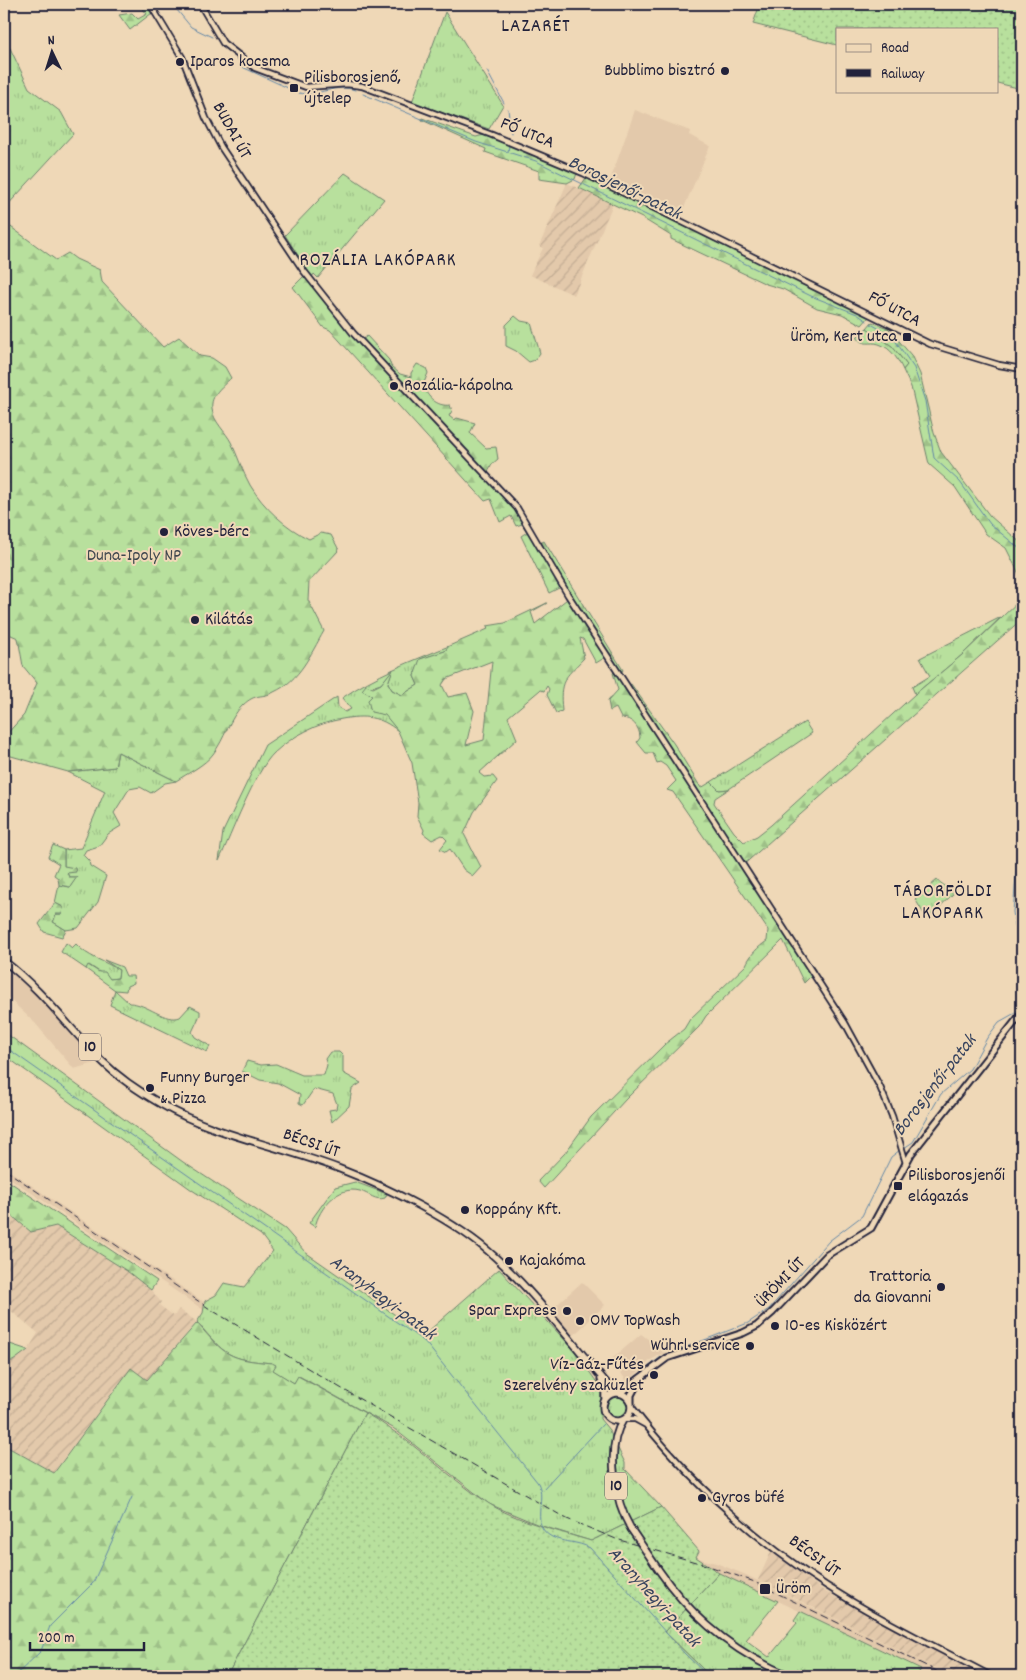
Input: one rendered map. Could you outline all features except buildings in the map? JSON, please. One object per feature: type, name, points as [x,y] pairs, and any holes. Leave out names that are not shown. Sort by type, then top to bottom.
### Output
[{"type":"main road","name":"BÉCSI ÚT","points":[[4,961],[40,992],[102,1061],[123,1080],[163,1106],[214,1128],[341,1169],[398,1196],[466,1234],[505,1267],[598,1372],[619,1392]]},
{"type":"main road","name":"ÜRÖMI ÚT","points":[[619,1392],[639,1380],[667,1358],[745,1332],[762,1322],[827,1255],[842,1243],[871,1228],[906,1163],[1022,1013]]},
{"type":"main road","name":"BÉCSI ÚT","points":[[598,1372],[605,1388],[605,1398]]},
{"type":"main road","points":[[631,1404],[631,1395],[639,1380]]},
{"type":"main road","points":[[605,1398],[610,1394],[619,1392]]},
{"type":"main road","name":"10","points":[[616,1440],[631,1404],[629,1398],[619,1392]]},
{"type":"main road","name":"10","points":[[605,1398],[602,1409],[610,1420],[616,1440],[615,1472],[617,1495],[624,1516],[631,1529],[658,1569],[688,1606],[719,1634],[760,1662],[790,1676]]},
{"type":"main road","points":[[610,1420],[624,1419]]},
{"type":"street","name":"BUDAI ÚT","points":[[150,4],[182,57],[206,118],[221,147],[300,265],[353,333],[517,508],[568,595],[845,1024],[880,1087],[892,1116],[906,1163]]},
{"type":"street","name":"FŐ UTCA","points":[[200,4],[223,43],[255,68],[306,87],[346,84],[362,86],[501,138],[584,173],[930,344],[991,363],[1022,369]]},
{"type":"street","name":"BÉCSI ÚT","points":[[631,1404],[647,1426],[720,1505],[803,1568],[850,1601],[991,1676]]},
{"type":"street","name":"BÉCSI ÚT","points":[[624,1419],[635,1419],[647,1426]]},
{"type":"shaded area","points":[[635,110],[690,131],[689,135],[710,146],[683,210],[666,201],[663,206],[610,181]]},
{"type":"shaded area","points":[[567,183],[613,204],[574,295],[530,275],[543,248],[539,246]]},
{"type":"shaded area","points":[[13,968],[102,1061],[74,1069],[35,1023],[4,994],[4,980]]},
{"type":"shaded area","points":[[4,1167],[214,1309],[681,1554],[716,1563],[746,1575],[952,1676],[936,1676],[719,1573],[700,1569],[208,1313],[4,1174]]},
{"type":"shaded area","points":[[4,1209],[31,1232],[56,1226],[127,1271],[151,1290],[161,1302],[159,1305],[174,1316],[179,1309],[197,1322],[147,1380],[131,1368],[53,1473],[4,1445],[4,1361],[13,1361],[28,1350],[38,1333],[4,1305]]},
{"type":"shaded area","points":[[582,1282],[605,1305],[573,1336],[550,1311]]},
{"type":"shaded area","points":[[641,1334],[664,1353],[652,1359],[627,1382],[612,1359]]},
{"type":"shaded area","points":[[771,1552],[824,1591],[983,1676],[952,1676],[758,1580]]},
{"type":"green space","points":[[760,4],[1022,4],[1022,89],[998,83],[998,28],[836,28],[836,45],[753,24]]},
{"type":"green space","points":[[146,5],[152,13],[130,30],[119,15],[132,13],[138,19],[147,14],[142,8]]},
{"type":"green space","points":[[445,12],[503,105],[489,129],[412,102]]},
{"type":"green space","points":[[4,43],[10,48],[29,88],[61,112],[73,134],[4,209]]},
{"type":"green space","points":[[422,118],[476,137],[484,135],[577,173],[575,179],[567,183],[539,179],[539,171],[485,152],[486,149],[422,120]]},
{"type":"green space","points":[[345,173],[384,199],[318,278],[314,274],[312,277],[285,235]]},
{"type":"green space","points":[[586,178],[869,317],[862,325],[842,314],[817,308],[783,289],[766,284],[671,239],[671,236],[642,218],[579,188]]},
{"type":"green space","name":"Duna-Ipoly NP","points":[[4,222],[56,260],[68,253],[76,259],[100,270],[102,282],[163,347],[179,337],[200,356],[212,358],[225,367],[231,378],[215,395],[212,409],[217,422],[231,442],[250,485],[268,509],[292,529],[309,539],[321,533],[331,535],[339,550],[309,582],[308,600],[324,631],[304,666],[283,687],[270,694],[252,698],[243,705],[234,716],[210,758],[176,781],[118,752],[115,767],[68,772],[4,754],[4,737],[24,715],[37,683],[23,666],[18,638],[4,632]]},
{"type":"green space","points":[[304,276],[359,343],[367,336],[389,360],[391,366],[400,374],[411,377],[411,373],[417,364],[426,368],[428,373],[423,385],[430,397],[437,403],[450,405],[452,411],[449,416],[454,420],[457,418],[475,423],[470,433],[486,448],[496,447],[498,459],[491,465],[487,475],[518,511],[537,545],[544,541],[623,670],[621,673],[609,655],[596,663],[583,639],[580,638],[584,658],[564,681],[561,693],[562,711],[556,713],[547,695],[549,689],[547,686],[544,691],[540,690],[508,717],[517,739],[479,773],[484,777],[493,776],[497,781],[474,812],[464,834],[481,867],[473,876],[464,870],[450,849],[446,852],[440,849],[447,840],[442,835],[432,840],[423,833],[424,830],[417,816],[418,803],[412,763],[398,731],[385,715],[371,712],[368,700],[372,696],[362,690],[366,685],[373,688],[381,684],[393,669],[388,683],[392,690],[402,695],[418,685],[414,676],[420,659],[445,651],[449,646],[488,629],[487,626],[505,623],[547,603],[531,612],[535,624],[571,596],[565,585],[549,593],[521,536],[527,532],[522,524],[516,526],[511,516],[500,522],[491,499],[485,501],[330,330],[323,327],[293,287]],"holes":[[[492,661],[484,740],[466,745],[474,711],[467,693],[448,697],[442,685],[446,679]]]},
{"type":"green space","points":[[515,316],[521,321],[531,323],[540,353],[535,360],[529,362],[516,351],[506,346],[506,325]]},
{"type":"green space","points":[[872,322],[888,328],[911,355],[920,374],[934,433],[941,452],[990,516],[1022,544],[1022,580],[1006,548],[986,534],[955,487],[929,464],[911,387],[903,370],[907,365],[892,346],[867,328]]},
{"type":"green space","points":[[867,328],[892,346],[907,365],[903,370],[887,348],[876,343],[864,343],[859,340],[857,337]]},
{"type":"green space","points":[[1022,598],[1022,619],[741,867],[816,971],[804,983],[783,940],[626,1099],[544,1188],[538,1181],[565,1153],[591,1117],[665,1044],[684,1029],[690,1019],[746,965],[760,946],[767,941],[768,930],[673,792],[667,790],[676,781],[666,766],[660,762],[657,763],[653,753],[646,753],[637,742],[640,734],[632,721],[621,718],[616,708],[610,711],[608,701],[618,690],[613,673],[615,671],[626,687],[631,684],[674,744],[701,788],[711,782],[719,790],[729,789],[715,798],[714,803],[734,832],[744,842],[757,836],[771,825],[915,694],[962,655]]},
{"type":"green space","points":[[1001,617],[962,655],[915,694],[912,687],[930,676],[920,658]]},
{"type":"green space","points":[[449,646],[445,651],[421,659],[414,676],[418,685],[402,695],[392,690],[388,683],[392,671],[381,684],[362,690],[373,696],[398,731],[385,722],[372,718],[342,719],[306,731],[274,753],[251,788],[219,861],[223,832],[265,745],[337,697],[338,707],[345,712],[351,709],[342,698],[367,682],[394,669]]},
{"type":"green space","points":[[805,722],[812,733],[729,789],[719,790],[711,782]]},
{"type":"green space","points":[[118,752],[176,781],[165,783],[151,793],[140,787],[129,789],[114,813],[121,826],[108,834],[99,846],[86,850],[83,855],[89,861],[90,866],[106,876],[98,902],[78,928],[66,930],[53,922],[56,914],[62,914],[63,907],[55,903],[59,885],[70,887],[76,877],[69,877],[64,866],[64,850],[81,848],[105,791],[68,772],[115,767]]},
{"type":"green space","points":[[53,845],[64,850],[64,866],[75,868],[76,872],[67,873],[69,877],[77,877],[70,887],[59,885],[58,878],[54,875],[59,864],[48,857]]},
{"type":"green space","points":[[937,880],[954,893],[927,919],[915,899]]},
{"type":"green space","points":[[55,903],[63,907],[62,914],[56,914],[53,922],[66,930],[62,937],[44,932],[39,924]]},
{"type":"green space","points":[[66,943],[72,948],[76,944],[91,956],[119,970],[118,978],[110,979],[89,965],[86,969],[61,952]]},
{"type":"green space","points":[[104,960],[122,967],[126,976],[133,976],[134,983],[127,986],[126,991],[115,990],[86,969],[88,965],[99,972],[105,972],[110,979],[118,978],[119,970]]},
{"type":"green space","points":[[115,990],[129,1003],[142,1006],[168,1017],[180,1017],[190,1006],[200,1011],[192,1032],[195,1037],[210,1046],[207,1052],[110,1005]]},
{"type":"green space","points":[[4,1032],[183,1162],[285,1229],[305,1252],[424,1335],[499,1269],[573,1349],[601,1388],[600,1419],[609,1430],[625,1463],[625,1469],[661,1507],[591,1541],[539,1525],[489,1504],[393,1428],[299,1376],[294,1383],[272,1370],[272,1363],[246,1360],[229,1354],[222,1349],[197,1322],[203,1313],[205,1301],[216,1295],[224,1283],[244,1287],[273,1251],[261,1235],[192,1190],[4,1055]]},
{"type":"green space","points":[[330,1052],[339,1052],[343,1056],[343,1073],[361,1083],[352,1089],[349,1106],[332,1122],[329,1110],[336,1109],[337,1104],[333,1094],[314,1089],[303,1105],[299,1103],[300,1095],[278,1083],[260,1080],[242,1071],[247,1061],[261,1065],[276,1064],[302,1075],[324,1075],[327,1065],[325,1059]]},
{"type":"green space","points":[[4,1178],[157,1281],[151,1290],[127,1271],[56,1226],[31,1232],[4,1209]]},
{"type":"green space","points":[[355,1182],[387,1194],[385,1198],[378,1199],[360,1191],[344,1191],[325,1206],[315,1227],[309,1223],[335,1187]]},
{"type":"green space","points":[[197,1323],[215,1343],[229,1354],[246,1360],[272,1363],[276,1365],[273,1370],[294,1383],[298,1376],[365,1413],[227,1676],[4,1676],[4,1445],[54,1473],[131,1368],[147,1380]]},
{"type":"green space","points":[[4,1342],[28,1350],[13,1361],[4,1361]]},
{"type":"green space","points":[[617,1395],[625,1399],[629,1407],[625,1415],[617,1419],[609,1415],[605,1407],[609,1399]]},
{"type":"green space","points":[[365,1413],[397,1434],[488,1503],[511,1515],[552,1530],[591,1541],[661,1507],[699,1551],[696,1557],[719,1573],[665,1632],[710,1676],[227,1676]]},
{"type":"green space","points":[[719,1573],[778,1601],[746,1640],[769,1657],[797,1623],[794,1620],[800,1611],[921,1669],[917,1676],[710,1676],[665,1632]]},
{"type":"waterway","name":"Borosjenői-patak","points":[[172,4],[191,27],[212,37]]},
{"type":"waterway","name":"Borosjenői-patak","points":[[240,66],[299,93],[306,94],[341,88],[355,90]]},
{"type":"waterway","points":[[487,71],[504,103]]},
{"type":"waterway","name":"Borosjenői-patak","points":[[363,94],[476,142],[536,161],[811,296],[857,314],[867,321]]},
{"type":"waterway","points":[[508,109],[511,133]]},
{"type":"waterway","name":"Borosjenői-patak","points":[[508,152],[509,145]]},
{"type":"waterway","name":"Borosjenői-patak","points":[[871,324],[892,336],[914,368],[925,401],[934,458],[960,482],[990,524],[1020,549],[1022,555]]},
{"type":"waterway","name":"Borosjenői-patak","points":[[904,1148],[913,1142],[941,1094],[970,1069],[987,1038],[999,1022],[1015,1013],[1020,1006],[1022,968],[1013,912],[1018,852],[1022,830]]},
{"type":"waterway","name":"Aranyhegyi-patak","points":[[4,1046],[425,1342],[538,1483],[541,1497],[540,1519],[541,1526],[545,1532],[557,1539],[590,1548],[685,1654],[708,1676]]},
{"type":"waterway","name":"Borosjenői-patak","points":[[629,1382],[661,1357],[748,1323],[769,1309],[829,1241],[862,1216],[891,1157],[900,1150]]},
{"type":"waterway","name":"Borosjenői-patak","points":[[543,1489],[603,1424]]},
{"type":"waterway","points":[[15,1676],[41,1651],[50,1626],[93,1583],[132,1497]]},
{"type":"railway","points":[[4,1169],[210,1309],[339,1387],[567,1519],[616,1539],[706,1565],[752,1581],[947,1676]]},
{"type":"place","name":"Iparos kocsma","points":[[180,62]]},
{"type":"place","name":"Bubblimo bisztró","points":[[725,71]]},
{"type":"place","name":"Pilisborosjenő, újtelep","points":[[294,88]]},
{"type":"place","name":"Üröm, Kert utca","points":[[907,337]]},
{"type":"place","name":"Rozália-kápolna","points":[[394,386]]},
{"type":"place","name":"Köves-bérc","points":[[164,532]]},
{"type":"place","name":"Kilátás","points":[[195,620]]},
{"type":"place","name":"Funny Burger & Pizza","points":[[150,1088]]},
{"type":"place","name":"Pilisborosjenői elágazás","points":[[898,1186]]},
{"type":"place","name":"Koppány Kft.","points":[[465,1210]]},
{"type":"place","name":"Kajakóma","points":[[509,1261]]},
{"type":"place","name":"Trattoria da Giovanni","points":[[941,1287]]},
{"type":"place","name":"Spar Express","points":[[567,1311]]},
{"type":"place","name":"OMV TopWash","points":[[580,1321]]},
{"type":"place","name":"10-es Kisközért","points":[[775,1326]]},
{"type":"place","name":"Wührl service","points":[[750,1346]]},
{"type":"place","name":"Víz-Gáz-Fűtés Szerelvény szaküzlet","points":[[654,1375]]},
{"type":"place","name":"Gyros büfé","points":[[702,1498]]},
{"type":"place","name":"Üröm","points":[[765,1589]]},
{"type":"district","name":"LAZARÉT","points":[[536,27]]},
{"type":"district","name":"ROZÁLIA LAKÓPARK","points":[[378,261]]},
{"type":"district","name":"TÁBORFÖLDI LAKÓPARK","points":[[943,903]]}]
